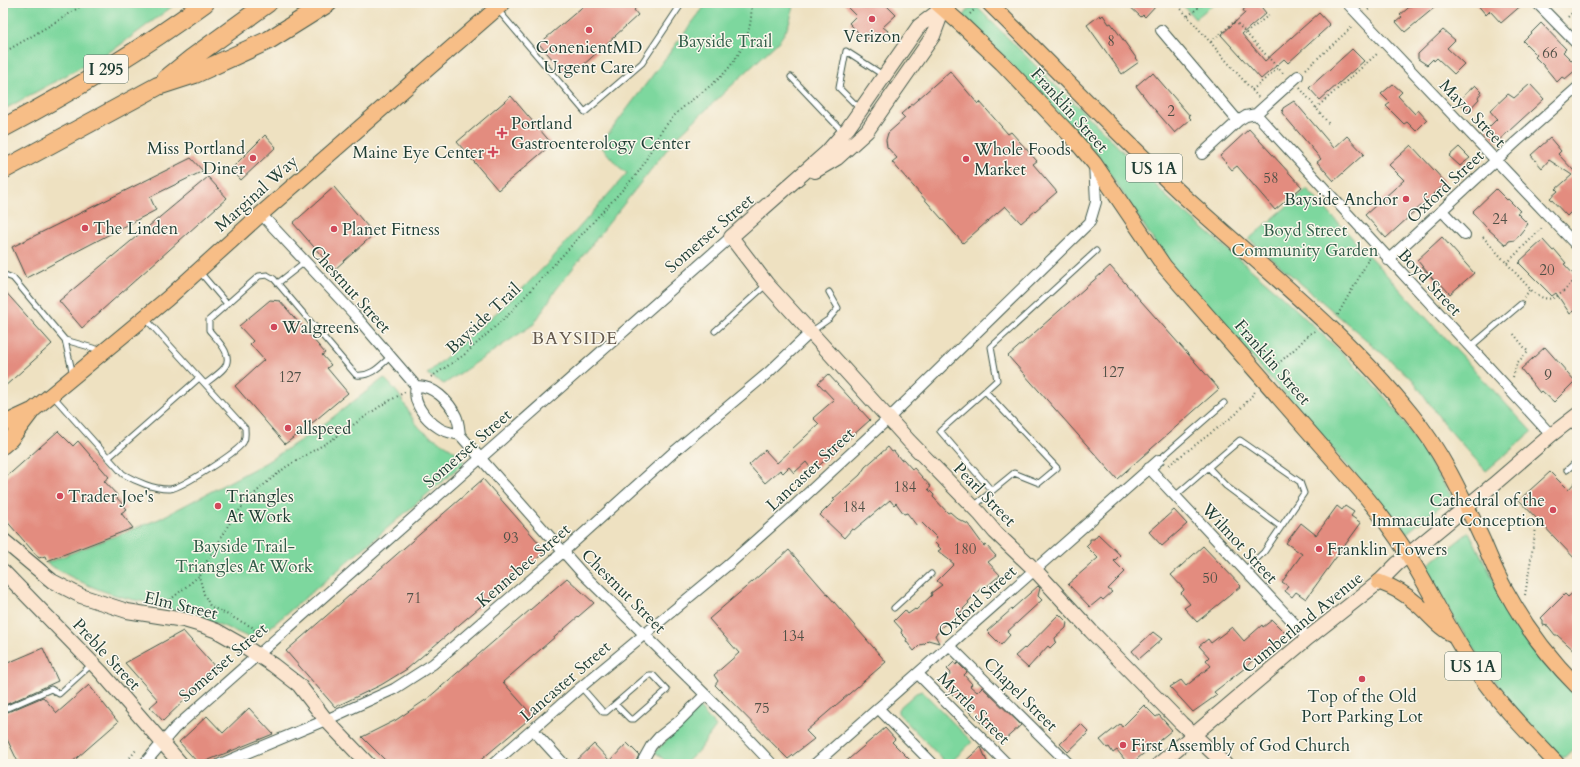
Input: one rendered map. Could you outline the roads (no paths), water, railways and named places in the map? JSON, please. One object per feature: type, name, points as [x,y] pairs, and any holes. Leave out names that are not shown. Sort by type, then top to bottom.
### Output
[{"type":"highway","name":"I 295","points":[[3,128],[86,82],[137,50],[205,3]]},
{"type":"highway","name":"I 295","points":[[3,170],[158,86],[192,58],[268,3]]},
{"type":"highway","points":[[158,86],[195,74],[269,40],[328,3]]},
{"type":"main road","name":"Franklin Street","points":[[989,3],[1146,162],[1348,343],[1414,416],[1450,474],[1467,506],[1504,589],[1518,612],[1549,655],[1577,686]]},
{"type":"main road","name":"Franklin Street","points":[[943,5],[1026,87],[1072,137],[1094,163],[1164,266],[1388,524],[1408,555],[1475,669],[1522,728],[1557,764]]},
{"type":"main road","name":"Marginal Way","points":[[3,424],[33,410],[145,317],[500,6]]},
{"type":"main road","name":"Marginal Way","points":[[3,446],[11,439],[33,410]]},
{"type":"main road","points":[[1379,582],[1396,589],[1417,604],[1439,626],[1456,637]]},
{"type":"street","name":"Mayo Street","points":[[1347,3],[1577,246]]},
{"type":"street","points":[[1537,3],[1577,44]]},
{"type":"street","name":"Somerset Street","points":[[162,741],[826,153],[844,133],[861,110],[919,26],[943,5]]},
{"type":"street","name":"Somerset Street","points":[[795,182],[837,158],[867,131],[933,36],[943,5]]},
{"type":"street","points":[[1161,30],[1238,121]]},
{"type":"street","points":[[1202,154],[1238,121],[1246,116],[1256,114],[1298,76]]},
{"type":"street","name":"Oxford Street","points":[[1388,260],[1577,88]]},
{"type":"street","name":"Boyd Street","points":[[1256,114],[1388,260],[1551,435]]},
{"type":"street","name":"Lancaster Street","points":[[493,764],[581,687],[746,549],[889,418],[1090,222],[1096,202],[1094,163]]},
{"type":"street","points":[[1442,211],[1465,235]]},
{"type":"street","name":"Chestnut Street","points":[[261,214],[353,313],[416,386],[428,388],[446,402],[456,416],[460,435]]},
{"type":"street","name":"Pearl Street","points":[[731,237],[767,284],[909,441],[995,532],[1035,570],[1091,631],[1194,735],[1225,764]]},
{"type":"street","name":"Kennebec Street","points":[[220,764],[326,720],[394,689],[433,664],[563,552],[676,450],[769,372],[810,333]]},
{"type":"street","name":"Chestnut Street","points":[[416,386],[414,391],[416,401],[424,415],[439,428],[460,435],[582,573],[706,695],[772,764]]},
{"type":"street","name":"Cumberland Avenue","points":[[1160,764],[1308,638],[1379,582],[1408,555],[1551,435],[1576,419]]},
{"type":"street","name":"Oxford Street","points":[[815,764],[1159,460]]},
{"type":"street","name":"Wilmot Street","points":[[1149,468],[1308,638]]},
{"type":"street","name":"Elm Street","points":[[3,540],[52,582],[81,596],[127,611],[184,620],[201,625],[227,636],[258,655],[299,685],[326,720],[368,764]]},
{"type":"street","name":"Preble Street","points":[[3,571],[93,664],[181,764]]},
{"type":"street","name":"Chapel Street","points":[[950,646],[1069,764]]},
{"type":"street","name":"Myrtle Street","points":[[918,674],[1007,764]]},
{"type":"street","points":[[641,764],[655,741],[678,722],[706,695]]},
{"type":"street","points":[[878,708],[933,764]]},
{"type":"street","points":[[532,730],[564,764]]},
{"type":"street","points":[[144,764],[162,741]]},
{"type":"lane","points":[[500,6],[585,112],[642,63],[682,3]]},
{"type":"lane","points":[[861,110],[839,88],[846,50],[885,76]]},
{"type":"lane","points":[[791,77],[844,133]]},
{"type":"lane","points":[[992,491],[940,432],[998,380],[991,347],[1096,251]]},
{"type":"lane","points":[[278,283],[306,261]]},
{"type":"lane","points":[[198,270],[227,304]]},
{"type":"lane","points":[[3,276],[5,275],[13,278],[65,340],[73,376]]},
{"type":"lane","points":[[205,384],[225,367],[228,358],[225,351],[209,330],[209,320],[258,276],[267,275],[278,283],[356,375],[364,376],[372,372],[390,357]]},
{"type":"lane","points":[[715,331],[767,284]]},
{"type":"lane","points":[[810,333],[829,319],[838,308],[829,292]]},
{"type":"lane","points":[[1469,348],[1521,304]]},
{"type":"lane","points":[[52,395],[123,474],[136,481],[170,489],[184,485],[238,449],[245,440],[245,428],[145,317]]},
{"type":"lane","points":[[65,340],[104,351]]},
{"type":"lane","points":[[108,458],[199,378]]},
{"type":"lane","points":[[973,507],[1014,473],[1039,483],[1057,468],[985,391]]},
{"type":"lane","points":[[1159,460],[1224,403]]},
{"type":"lane","points":[[1175,496],[1240,440],[1300,482],[1304,493],[1264,552],[1244,570]]},
{"type":"lane","points":[[1567,470],[1577,461]]},
{"type":"lane","points":[[1208,467],[1226,486],[1281,527]]},
{"type":"lane","points":[[894,608],[931,574]]},
{"type":"lane","points":[[3,710],[51,689],[59,694],[93,664]]},
{"type":"lane","points":[[581,687],[603,712],[606,712],[615,704],[649,675],[653,675],[667,690],[634,719],[630,719],[615,704]]},
{"type":"place","name":"Verizon","points":[[872,19]]},
{"type":"place","name":"ConenientMD Urgent Care","points":[[589,30]]},
{"type":"place","name":"Portland Gastroenterology Center","points":[[502,133]]},
{"type":"place","name":"Maine Eye Center","points":[[493,152]]},
{"type":"place","name":"Miss Portland Diner","points":[[253,158]]},
{"type":"place","name":"Whole Foods Market","points":[[966,159]]},
{"type":"place","name":"Bayside Anchor","points":[[1406,199]]},
{"type":"place","name":"The Linden","points":[[85,228]]},
{"type":"place","name":"Planet Fitness","points":[[334,229]]},
{"type":"place","name":"Walgreens","points":[[274,327]]},
{"type":"place","name":"allspeed","points":[[288,428]]},
{"type":"place","name":"Trader Joe's","points":[[60,496]]},
{"type":"place","name":"Triangles At Work","points":[[218,506]]},
{"type":"place","name":"Cathedral of the Immaculate Conception","points":[[1553,510]]},
{"type":"place","name":"Franklin Towers","points":[[1319,549]]},
{"type":"place","name":"Top of the Old Port Parking Lot","points":[[1362,679]]},
{"type":"place","name":"First Assembly of God Church","points":[[1123,745]]},
{"type":"district","name":"BAYSIDE","points":[[575,338]]},
{"type":"park label","name":"Bayside Trail","points":[[725,41]]},
{"type":"park label","name":"Boyd Street Community Garden","points":[[1305,240]]},
{"type":"park label","name":"Bayside Trail- Triangles At Work","points":[[244,556]]}]
